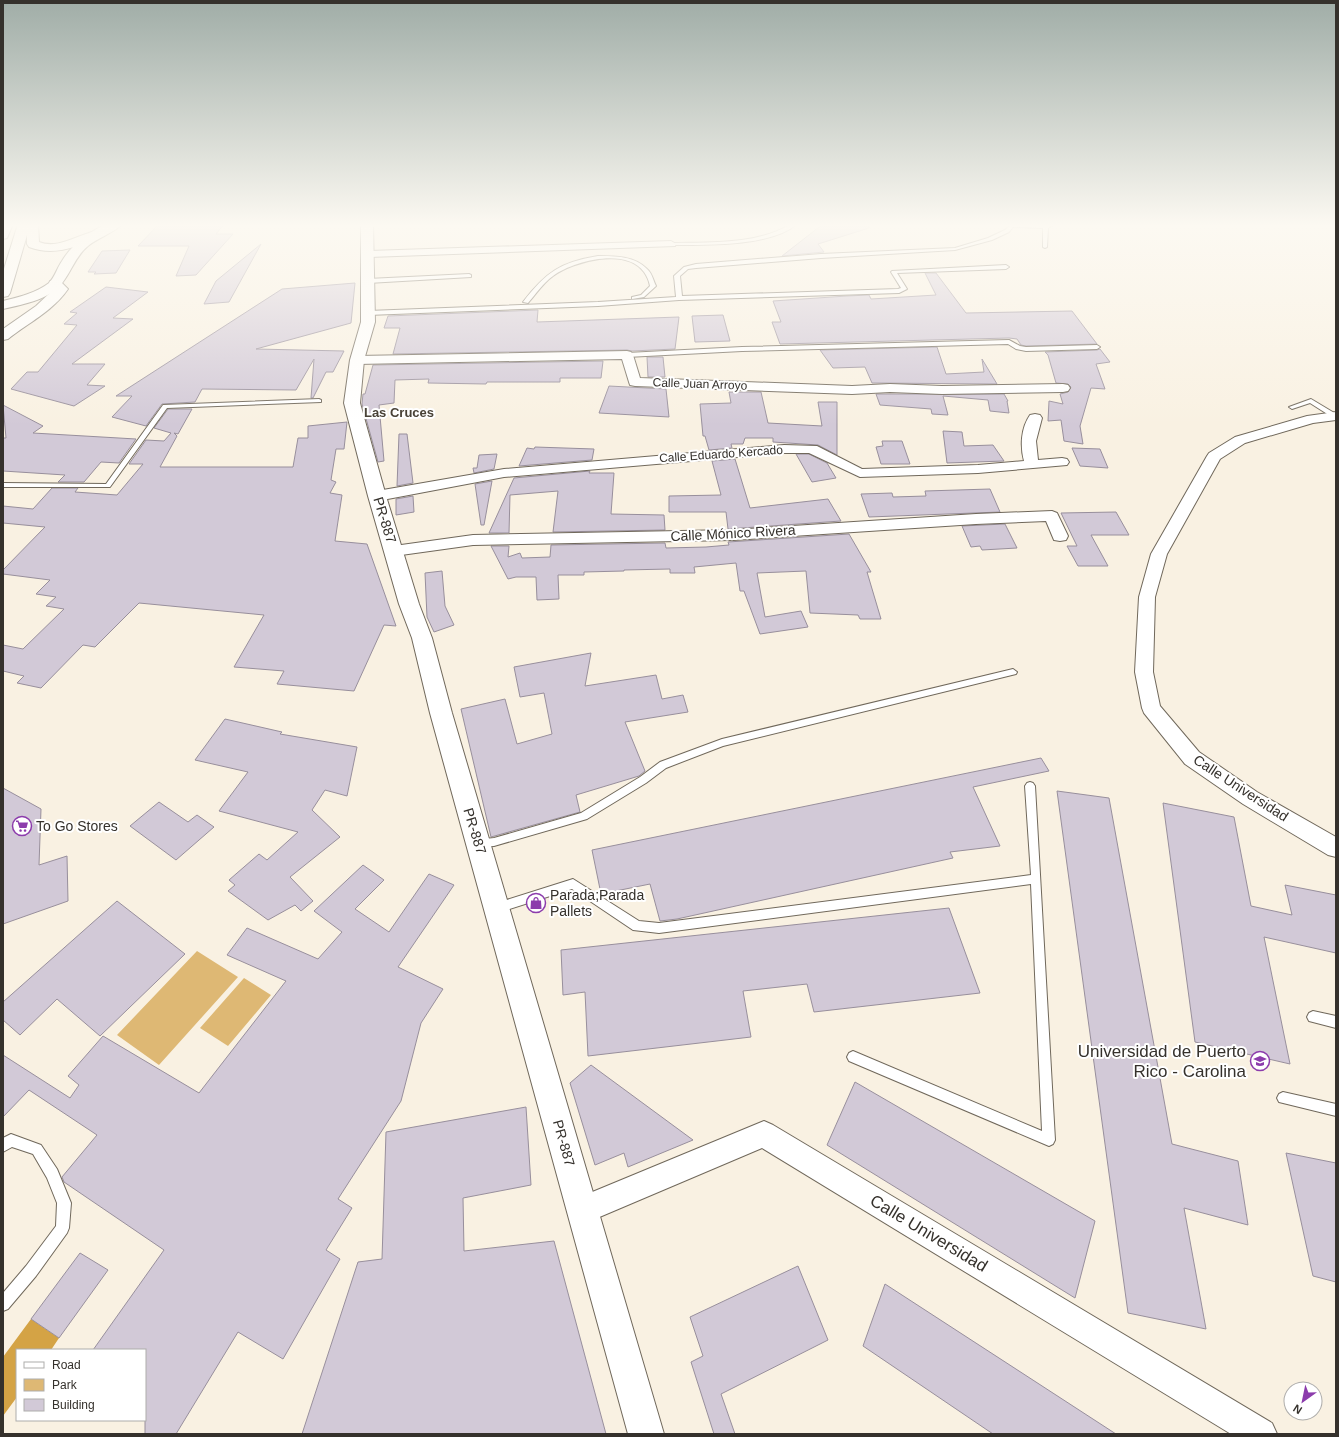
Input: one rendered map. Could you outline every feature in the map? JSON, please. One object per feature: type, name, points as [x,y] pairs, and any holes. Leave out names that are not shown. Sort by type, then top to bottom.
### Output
[{"type":"main road","points":[[3,305],[27,299],[42,291]]},
{"type":"main road","points":[[3,336],[48,304],[59,291]]},
{"type":"main road","name":"PR-887","points":[[368,291],[368,322],[357,360],[352,403],[377,496],[409,604],[422,638],[441,713],[646,1434]]},
{"type":"street","points":[[357,360],[627,355]]},
{"type":"street","name":"Calle Juan Arroyo","points":[[627,355],[635,382],[852,390],[890,388],[942,390],[1063,388]]},
{"type":"street","name":"Calle Universidad","points":[[1335,416],[1312,419],[1240,440],[1214,456],[1159,554],[1146,597],[1144,672],[1151,708],[1192,758],[1250,798],[1336,848]]},
{"type":"street","points":[[1032,464],[1028,455],[1028,442],[1030,430],[1035,418]]},
{"type":"street","name":"Calle Eduardo Kercado","points":[[377,496],[504,473],[784,449],[812,449],[860,473],[978,469],[1062,462]]},
{"type":"street","name":"Calle Mónico Rivera","points":[[394,551],[473,540],[733,534],[1052,516],[1060,536]]},
{"type":"street","name":"Calle Universidad","points":[[583,1210],[764,1134],[1261,1434]]},
{"type":"lane","points":[[526,302],[536,291]]},
{"type":"lane","points":[[368,310],[638,298],[650,291]]},
{"type":"lane","points":[[678,291],[679,298]]},
{"type":"lane","points":[[368,310],[598,304],[679,298],[897,291]]},
{"type":"lane","points":[[627,355],[742,349],[1009,342],[1018,348],[1026,349],[1097,346]]},
{"type":"lane","points":[[3,485],[108,486],[165,406],[319,401]]},
{"type":"lane","points":[[1292,407],[1311,401],[1335,416]]},
{"type":"lane","points":[[479,843],[494,842],[584,816],[643,780],[664,765],[722,743],[1013,672]]},
{"type":"lane","points":[[853,1057],[1049,1140],[1030,786]]},
{"type":"lane","points":[[497,908],[573,884],[637,926],[659,928],[1036,879]]},
{"type":"lane","points":[[1314,1017],[1336,1022]]},
{"type":"lane","points":[[1283,1098],[1336,1110]]},
{"type":"lane","points":[[3,1146],[11,1140],[37,1149],[52,1174],[64,1203],[62,1228],[31,1271],[3,1304]]},
{"type":"green space","points":[[197,951],[238,977],[159,1065],[117,1035]]},
{"type":"green space","points":[[244,978],[271,995],[228,1046],[200,1028]]},
{"type":"shaded area","points":[[31,1319],[59,1338],[52,1349],[16,1349],[16,1398],[3,1416],[3,1357]]},
{"type":"building","points":[[100,291],[148,292],[113,318],[133,319],[72,364],[105,364],[87,385],[105,386],[74,406],[11,389],[27,372],[38,372],[77,325],[64,324],[77,313],[70,312]]},
{"type":"building","points":[[211,291],[235,291],[229,302],[204,304]]},
{"type":"building","points":[[279,291],[354,291],[351,323],[256,349],[344,351],[333,372],[326,372],[313,398],[311,398],[314,359],[296,390],[202,389],[195,402],[162,404],[146,426],[112,417],[132,396],[116,396]]},
{"type":"building","points":[[934,291],[950,291],[966,313],[1072,311],[1097,344],[1026,346],[1021,345],[1017,339],[1009,338],[780,344],[772,322],[781,322],[773,301],[869,295],[871,299],[936,295]]},
{"type":"building","points":[[538,310],[537,322],[679,317],[675,349],[632,351],[393,354],[400,328],[384,328],[388,316]]},
{"type":"building","points":[[723,315],[730,341],[695,342],[692,316]]},
{"type":"building","points":[[937,347],[946,374],[984,372],[982,359],[997,384],[872,383],[865,367],[833,368],[820,350]]},
{"type":"building","points":[[1100,349],[1110,362],[1096,364],[1105,389],[1091,388],[1080,426],[1083,444],[1064,441],[1061,420],[1048,421],[1049,401],[1063,404],[1060,394],[1068,392],[1071,387],[1068,384],[1056,383],[1048,355],[1045,352]]},
{"type":"building","points":[[647,357],[663,357],[665,377],[648,377]]},
{"type":"building","points":[[603,361],[601,378],[560,378],[560,382],[487,382],[486,384],[428,383],[429,379],[395,380],[394,403],[379,405],[384,461],[378,462],[362,404],[363,394],[365,394],[373,365]]},
{"type":"building","points":[[609,386],[666,389],[669,417],[599,413]]},
{"type":"building","points":[[729,392],[761,392],[768,423],[822,426],[818,402],[837,402],[837,455],[818,445],[773,442],[773,438],[745,438],[743,444],[731,444],[732,448],[709,450],[705,436],[703,436],[700,404],[731,403]]},
{"type":"building","points":[[876,394],[1004,394],[1008,401],[1009,413],[990,411],[988,400],[943,396],[948,415],[932,414],[931,409],[880,405]]},
{"type":"building","points":[[3,405],[43,426],[33,433],[136,439],[119,463],[101,462],[84,482],[58,482],[65,475],[3,471],[3,438],[6,438]]},
{"type":"building","points":[[168,409],[192,409],[178,434],[174,433],[177,436],[160,467],[293,467],[298,438],[308,438],[308,426],[347,422],[344,449],[336,449],[331,480],[336,482],[330,493],[342,495],[335,541],[367,544],[396,626],[384,625],[354,691],[277,684],[284,671],[234,667],[264,615],[139,603],[95,647],[83,645],[41,688],[17,683],[24,676],[3,671],[3,645],[23,649],[64,609],[46,606],[56,597],[36,594],[50,580],[3,574],[3,570],[45,527],[3,523],[3,506],[33,509],[52,488],[78,488],[75,492],[117,495],[143,464],[129,464],[146,440],[164,441],[171,433],[154,428]]},
{"type":"building","points":[[943,431],[962,432],[964,446],[993,445],[1004,461],[947,463]]},
{"type":"building","points":[[399,434],[407,434],[413,483],[397,486]]},
{"type":"building","points":[[882,441],[902,441],[910,464],[881,464],[876,447],[883,446]]},
{"type":"building","points":[[535,447],[594,449],[592,460],[519,466],[527,448],[534,449]]},
{"type":"building","points":[[1072,448],[1100,449],[1108,468],[1080,466]]},
{"type":"building","points":[[497,454],[494,469],[474,473],[473,468],[477,468],[479,455]]},
{"type":"building","points":[[796,454],[809,454],[827,463],[836,478],[812,482]]},
{"type":"building","points":[[735,459],[750,508],[828,499],[841,521],[728,529],[726,512],[669,512],[669,496],[721,495],[712,461]]},
{"type":"building","points":[[590,471],[589,473],[614,473],[611,514],[664,515],[665,530],[553,532],[558,491],[510,495],[509,533],[489,533],[514,478]]},
{"type":"building","points":[[492,481],[484,525],[481,525],[475,484]]},
{"type":"building","points":[[990,489],[1000,512],[869,517],[861,494],[892,493],[893,497],[926,496],[925,491]]},
{"type":"building","points":[[413,496],[414,512],[396,515],[396,499]]},
{"type":"building","points":[[1116,512],[1129,535],[1091,535],[1108,566],[1078,566],[1067,546],[1077,546],[1061,513]]},
{"type":"building","points":[[1005,524],[1017,548],[982,550],[980,546],[971,547],[962,526]]},
{"type":"building","points":[[849,534],[871,572],[867,572],[881,619],[860,619],[858,615],[810,613],[806,571],[757,573],[765,617],[801,611],[808,627],[760,634],[744,591],[740,591],[736,563],[694,567],[695,573],[670,573],[670,569],[584,572],[584,575],[558,575],[559,599],[537,600],[536,577],[516,577],[508,579],[491,546],[509,546],[508,557],[520,553],[522,558],[550,557],[551,545],[665,543],[666,548],[706,547],[729,545],[728,542]]},
{"type":"building","points":[[442,571],[445,606],[454,625],[434,632],[427,617],[425,573]]},
{"type":"building","points":[[591,653],[585,686],[656,675],[662,699],[683,695],[688,712],[625,722],[645,771],[639,776],[576,795],[580,812],[491,837],[461,709],[505,699],[517,744],[552,734],[544,693],[520,697],[514,667]]},
{"type":"building","points":[[225,719],[282,732],[280,734],[357,747],[347,796],[325,790],[312,810],[340,837],[290,877],[313,901],[301,911],[295,905],[268,920],[228,891],[235,885],[229,880],[259,854],[267,860],[298,832],[219,811],[248,772],[195,760]]},
{"type":"building","points":[[1041,758],[1049,771],[973,787],[1000,846],[950,852],[953,858],[677,919],[660,921],[650,884],[601,894],[592,850]]},
{"type":"building","points":[[3,788],[41,809],[39,865],[67,856],[68,901],[3,924]]},
{"type":"building","points":[[1057,791],[1109,798],[1172,1144],[1238,1161],[1248,1225],[1184,1208],[1206,1329],[1128,1313]]},
{"type":"building","points":[[159,802],[188,822],[197,815],[214,827],[176,860],[130,826]]},
{"type":"building","points":[[1163,803],[1234,817],[1251,906],[1292,915],[1285,885],[1336,895],[1336,953],[1264,937],[1290,1064],[1195,1042]]},
{"type":"building","points":[[363,865],[384,880],[355,909],[389,932],[429,874],[454,885],[398,967],[443,989],[421,1023],[401,1101],[338,1199],[352,1208],[326,1250],[340,1259],[283,1359],[238,1332],[176,1434],[145,1434],[146,1349],[94,1349],[164,1250],[64,1182],[62,1177],[97,1135],[29,1090],[3,1117],[3,1055],[70,1098],[79,1085],[68,1076],[103,1036],[199,1093],[286,981],[227,955],[247,928],[318,959],[342,932],[314,911]]},
{"type":"building","points":[[117,901],[185,954],[100,1036],[57,999],[20,1035],[3,1020],[3,1002]]},
{"type":"building","points":[[949,908],[980,993],[814,1012],[807,984],[743,991],[751,1037],[588,1056],[585,992],[563,995],[561,950]]},
{"type":"building","points":[[591,1065],[693,1140],[628,1167],[624,1153],[595,1165],[570,1083]]},
{"type":"building","points":[[855,1082],[1095,1221],[1075,1298],[827,1145]]},
{"type":"building","points":[[526,1107],[531,1185],[463,1198],[464,1251],[554,1241],[606,1434],[302,1434],[358,1262],[382,1259],[386,1132]]},
{"type":"building","points":[[1286,1153],[1336,1163],[1336,1282],[1313,1276]]},
{"type":"building","points":[[80,1253],[108,1270],[59,1338],[31,1319]]},
{"type":"building","points":[[798,1266],[828,1340],[721,1394],[735,1434],[714,1434],[691,1362],[703,1356],[690,1317]]},
{"type":"building","points":[[885,1284],[1116,1434],[993,1434],[863,1346]]},
{"type":"place","name":"To Go Stores","points":[[22,826]]},
{"type":"place","name":"Parada;Parada Pallets","points":[[536,903]]},
{"type":"place","name":"Universidad de Puerto Rico - Carolina","points":[[1260,1061]]},
{"type":"district","name":"Las Cruces","points":[[399,412]]}]
